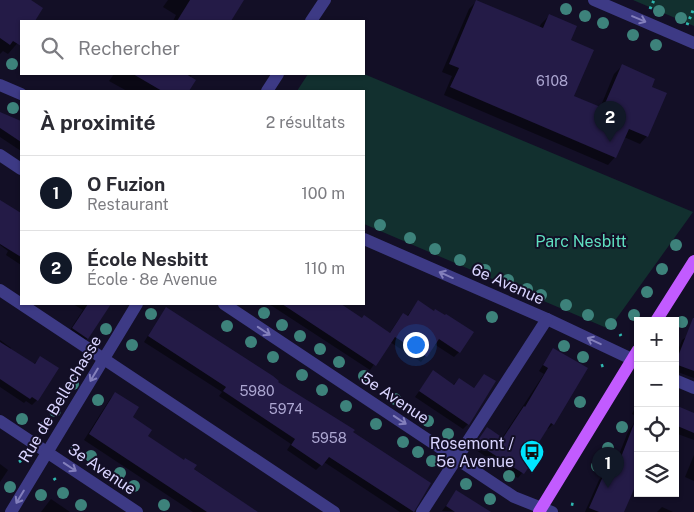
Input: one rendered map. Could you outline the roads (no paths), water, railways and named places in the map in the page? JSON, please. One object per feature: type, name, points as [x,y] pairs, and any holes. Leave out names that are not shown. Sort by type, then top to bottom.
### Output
[{"type":"main road","points":[[659,317],[694,262]]},
{"type":"main road","points":[[544,511],[634,360]]},
{"type":"street","points":[[313,20],[325,0]]},
{"type":"street","points":[[594,0],[694,43]]},
{"type":"street","points":[[268,90],[277,75]]},
{"type":"street","points":[[0,85],[20,94]]},
{"type":"street","points":[[0,155],[20,168]]},
{"type":"street","name":"6e Avenue","points":[[365,239],[634,356]]},
{"type":"street","points":[[0,290],[20,303]]},
{"type":"street","points":[[23,305],[334,512]]},
{"type":"street","name":"Rue de Bellechasse","points":[[11,512],[136,305]]},
{"type":"street","name":"5e Avenue","points":[[226,305],[514,496],[544,511]]},
{"type":"street","points":[[422,512],[547,319]]},
{"type":"street","points":[[679,382],[694,388]]},
{"type":"street","name":"3e Avenue","points":[[0,420],[137,512]]},
{"type":"place","name":"École Nesbitt","points":[[610,142]]},
{"type":"place","name":"Rosemont / 5e Avenue","points":[[532,473]]},
{"type":"place","name":"O Fuzion","points":[[608,488]]},
{"type":"park label","name":"Parc Nesbitt","points":[[581,241]]}]
